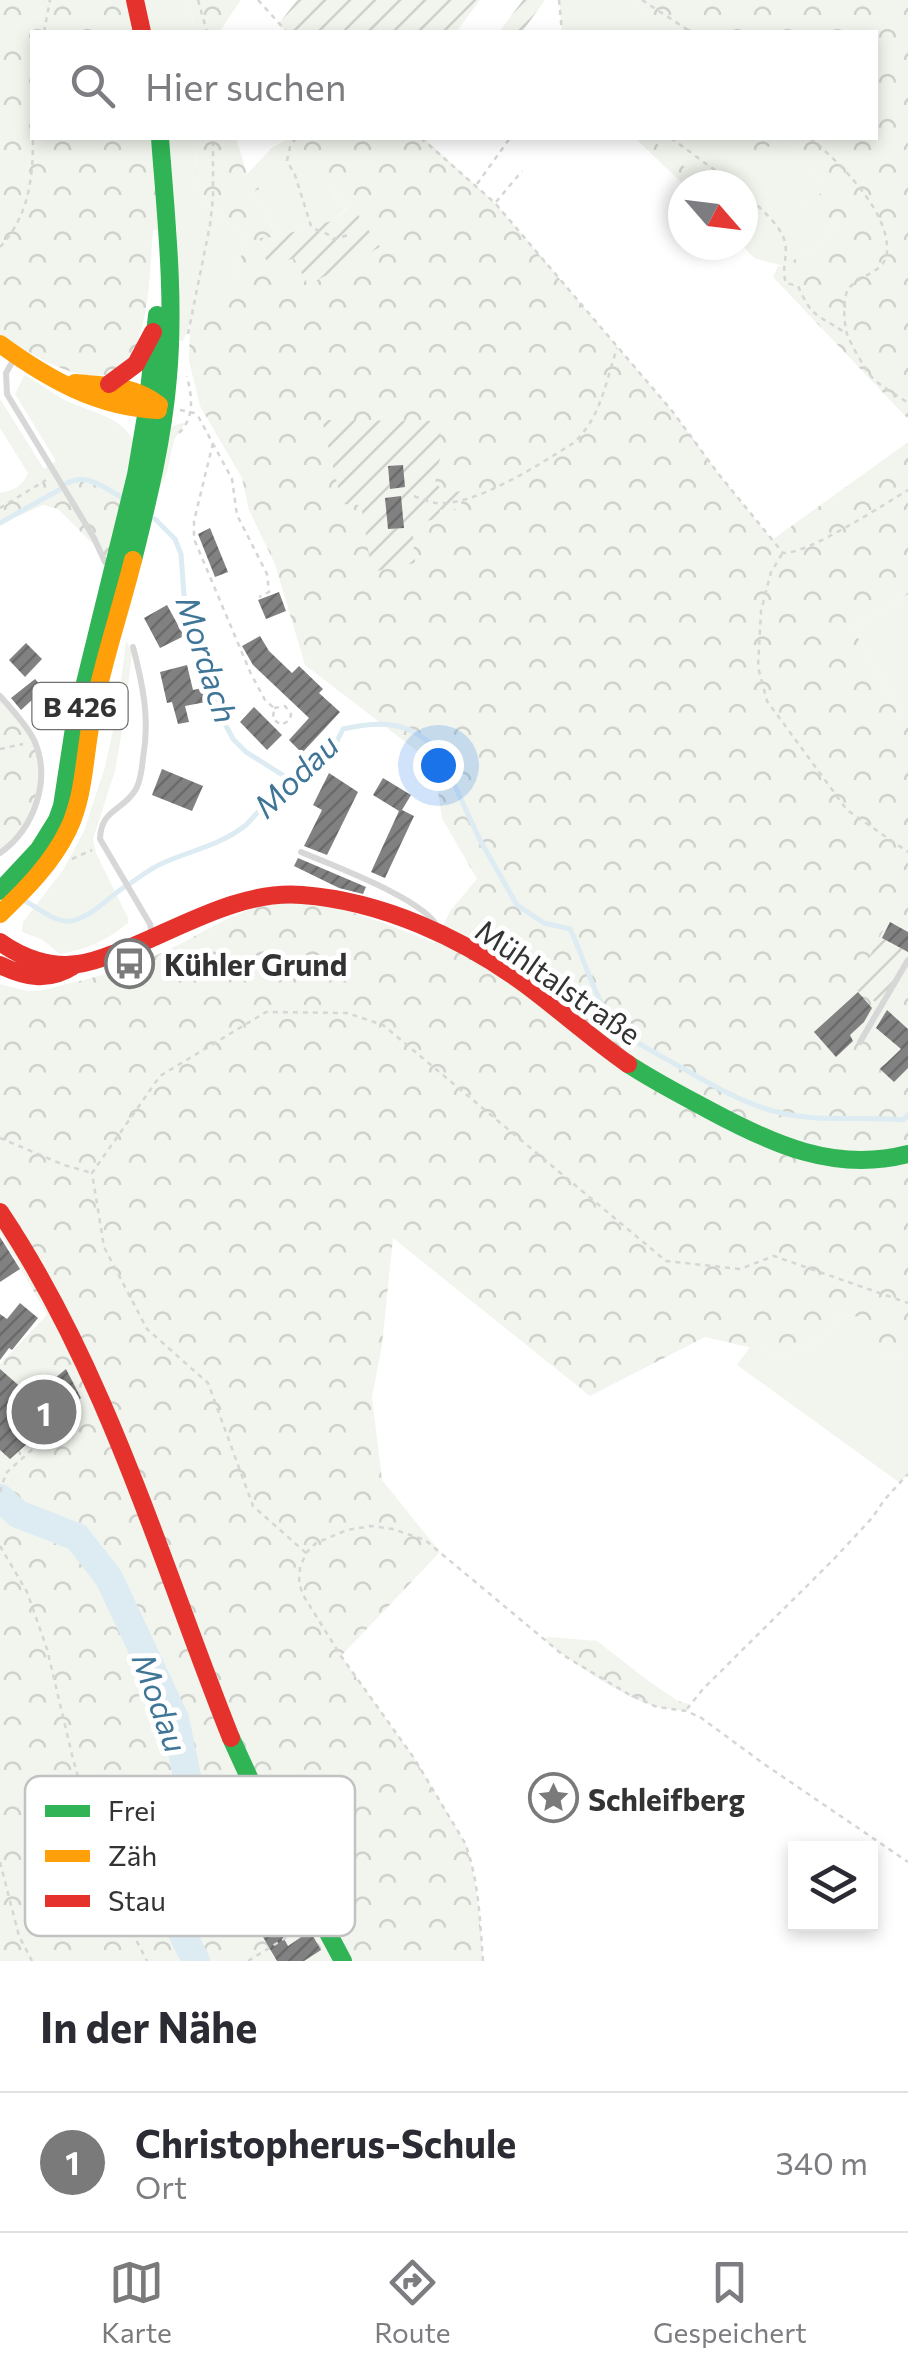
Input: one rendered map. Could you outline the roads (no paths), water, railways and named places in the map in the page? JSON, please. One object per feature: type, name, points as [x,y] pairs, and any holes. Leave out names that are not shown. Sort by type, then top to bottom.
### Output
[{"type":"main road","points":[[135,0],[142,30]]},
{"type":"main road","name":"B 426","points":[[2,890],[40,849],[62,806],[74,728],[118,562],[153,405],[169,300],[160,140]]},
{"type":"main road","name":"B 426","points":[[153,405],[165,230]]},
{"type":"main road","points":[[109,384],[136,364],[156,327]]},
{"type":"main road","points":[[0,344],[55,379],[109,404],[153,405]]},
{"type":"main road","points":[[55,379],[134,390],[153,405]]},
{"type":"main road","name":"B 426","points":[[1,913],[56,853],[76,810],[92,716],[110,646],[118,562]]},
{"type":"main road","name":"Mühltalstraße","points":[[0,942],[29,959],[75,965],[100,958],[151,931],[255,898],[292,894],[338,900],[468,947],[516,978],[625,1062],[760,1138],[826,1159],[855,1162],[908,1154]]},
{"type":"main road","points":[[0,965],[43,978],[63,974],[75,965]]},
{"type":"main road","points":[[0,1212],[69,1326],[247,1776]]},
{"type":"main road","points":[[330,1936],[343,1961]]},
{"type":"lane","points":[[16,356],[6,373],[7,394],[56,474],[118,562]]},
{"type":"lane","points":[[133,647],[146,701],[143,761],[136,789],[104,818],[100,830],[102,842],[151,931]]},
{"type":"lane","points":[[0,696],[36,744],[40,782],[29,823],[16,841],[0,853]]},
{"type":"lane","points":[[301,852],[423,910],[434,918],[440,934]]},
{"type":"lane","points":[[860,1042],[908,960]]},
{"type":"lane","points":[[42,1441],[52,1432],[46,1426]]},
{"type":"waterway","name":"Mordach","points":[[67,483],[88,480],[121,497]]},
{"type":"waterway","points":[[0,523],[59,490]]},
{"type":"waterway","name":"Mordach","points":[[155,519],[175,539],[181,554],[184,595],[198,626],[207,681],[224,722],[246,752],[289,779]]},
{"type":"waterway","name":"Modau","points":[[23,900],[58,920],[85,916],[153,868],[246,825],[316,749],[337,741],[343,729],[370,724],[395,726],[418,734],[439,752],[480,840],[517,905],[544,923],[570,929],[606,1011],[633,1040],[723,1090],[773,1111],[822,1118],[903,1120],[908,1115]]},
{"type":"waterway","name":"Modau","points":[[0,1498],[18,1514],[77,1537],[109,1578],[175,1719],[187,1776]]},
{"type":"waterway","name":"Modau","points":[[184,1936],[196,1961]]},
{"type":"place","name":"Kühler Grund","points":[[129,963]]},
{"type":"place","name":"Christopherus-Schule","points":[[44,1412]]},
{"type":"place","name":"Schleifberg","points":[[553,1798]]}]
